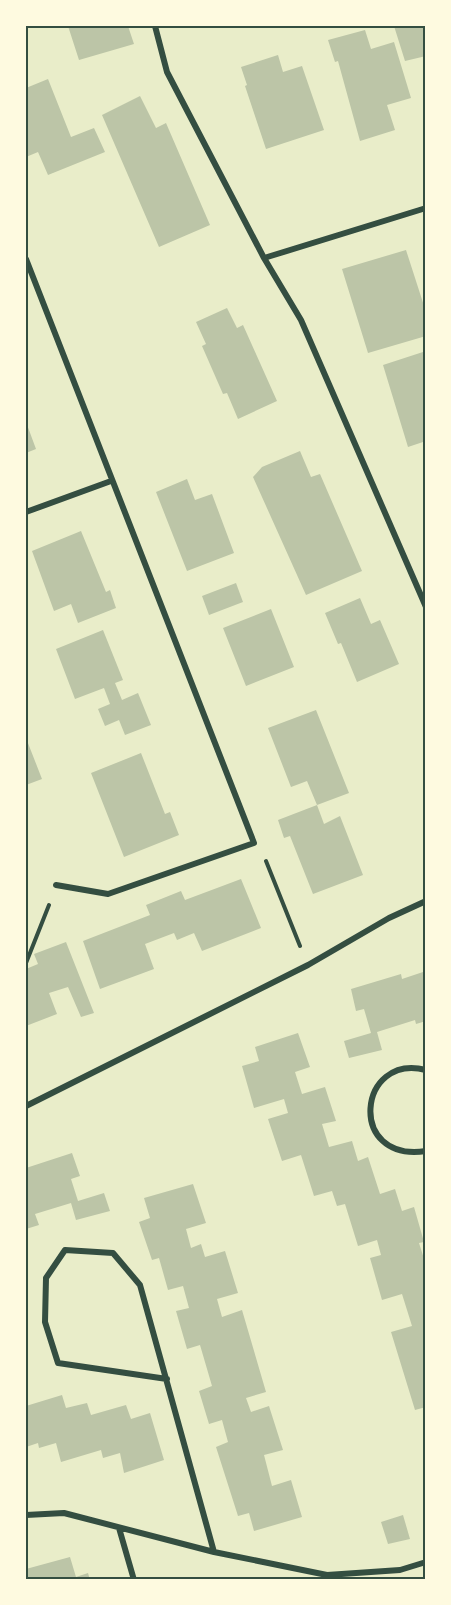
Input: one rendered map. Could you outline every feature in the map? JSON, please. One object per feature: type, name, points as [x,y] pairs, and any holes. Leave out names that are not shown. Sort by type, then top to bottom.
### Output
[{"type":"street","points":[[154,26],[167,72],[264,258],[301,320],[426,607]]},
{"type":"street","points":[[264,258],[426,208]]},
{"type":"street","points":[[26,259],[254,843],[108,894],[56,885]]},
{"type":"street","points":[[26,512],[111,481]]},
{"type":"street","points":[[26,1106],[308,965],[388,918],[426,901]]},
{"type":"street","points":[[426,1070],[410,1067],[397,1070],[384,1078],[375,1089],[370,1103],[370,1118],[375,1131],[385,1143],[397,1150],[412,1153],[426,1150]]},
{"type":"street","points":[[166,1379],[58,1363],[45,1322],[45,1278],[65,1250],[113,1252],[140,1285],[214,1552]]},
{"type":"street","points":[[26,1515],[64,1513],[214,1552],[327,1575],[400,1570],[426,1562]]},
{"type":"street","points":[[119,1528],[134,1580]]},
{"type":"path","points":[[254,843],[269,866],[308,965]]},
{"type":"path","points":[[26,963],[56,885]]},
{"type":"building","points":[[68,26],[128,26],[134,44],[79,60]]},
{"type":"building","points":[[394,26],[426,26],[426,56],[405,61]]},
{"type":"building","points":[[365,30],[371,49],[394,42],[411,98],[387,105],[395,130],[360,141],[338,61],[335,62],[328,40]]},
{"type":"building","points":[[278,55],[283,72],[302,66],[324,130],[266,149],[241,67]]},
{"type":"building","points":[[48,79],[71,137],[94,128],[105,152],[48,175],[38,152],[26,157],[26,88]]},
{"type":"building","points":[[140,96],[156,128],[166,123],[210,225],[159,247],[102,115]]},
{"type":"building","points":[[406,250],[426,312],[426,336],[368,353],[342,269]]},
{"type":"building","points":[[227,308],[237,328],[243,325],[277,401],[238,419],[227,393],[223,394],[202,346],[206,344],[196,322]]},
{"type":"building","points":[[426,351],[426,441],[408,447],[383,365]]},
{"type":"building","points":[[26,422],[36,449],[26,453]]},
{"type":"building","points":[[300,451],[311,477],[320,474],[362,571],[306,595],[253,477],[262,467]]},
{"type":"building","points":[[187,479],[195,500],[212,494],[234,553],[187,571],[156,492]]},
{"type":"building","points":[[81,531],[106,592],[110,590],[116,608],[78,623],[71,604],[54,611],[32,551]]},
{"type":"building","points":[[236,583],[243,602],[209,615],[202,596]]},
{"type":"building","points":[[360,598],[371,624],[380,620],[399,664],[357,682],[341,643],[338,644],[325,613]]},
{"type":"building","points":[[271,609],[294,667],[246,686],[223,628]]},
{"type":"building","points":[[103,630],[123,680],[115,683],[122,700],[138,693],[151,725],[125,735],[119,720],[105,726],[98,709],[110,704],[104,688],[75,699],[56,649]]},
{"type":"building","points":[[316,710],[349,793],[317,805],[307,781],[291,787],[268,728]]},
{"type":"building","points":[[26,738],[42,779],[26,785]]},
{"type":"building","points":[[141,753],[165,814],[170,812],[179,835],[124,857],[91,773]]},
{"type":"building","points":[[317,805],[324,824],[340,816],[363,875],[313,894],[290,836],[284,838],[278,820]]},
{"type":"building","points":[[241,879],[261,928],[202,951],[194,933],[177,940],[174,933],[145,944],[154,969],[100,989],[83,941],[150,915],[146,905],[181,891],[185,900]]},
{"type":"building","points":[[66,942],[94,1013],[81,1017],[68,987],[49,993],[57,1014],[26,1026],[26,969],[38,964],[34,954]]},
{"type":"building","points":[[426,971],[426,1021],[416,1024],[415,1020],[377,1032],[382,1050],[349,1058],[344,1041],[371,1033],[364,1009],[356,1011],[351,989],[401,974],[402,979]]},
{"type":"building","points":[[298,1033],[310,1067],[295,1072],[302,1094],[325,1087],[336,1121],[322,1124],[329,1147],[352,1141],[358,1161],[368,1157],[380,1194],[395,1189],[402,1211],[414,1207],[424,1242],[419,1243],[426,1265],[426,1407],[415,1410],[391,1332],[412,1326],[402,1294],[382,1300],[370,1258],[381,1255],[377,1240],[358,1246],[345,1204],[337,1206],[332,1191],[314,1196],[301,1155],[282,1161],[268,1119],[288,1113],[284,1099],[254,1108],[242,1066],[259,1061],[255,1047]]},
{"type":"building","points":[[72,1153],[80,1176],[71,1179],[78,1201],[104,1193],[110,1211],[76,1220],[71,1203],[35,1214],[39,1225],[26,1229],[26,1168]]},
{"type":"building","points":[[193,1184],[206,1223],[186,1229],[191,1248],[201,1244],[205,1257],[225,1251],[238,1293],[217,1299],[222,1317],[242,1310],[266,1392],[246,1398],[251,1412],[269,1406],[283,1450],[264,1455],[272,1486],[291,1480],[302,1517],[254,1531],[249,1513],[238,1516],[216,1447],[228,1442],[222,1420],[209,1424],[199,1391],[212,1386],[200,1345],[187,1349],[176,1311],[189,1308],[183,1286],[168,1290],[159,1258],[152,1260],[139,1222],[150,1218],[144,1198]]},
{"type":"building","points":[[62,1395],[66,1408],[87,1403],[91,1415],[126,1405],[131,1419],[150,1413],[164,1460],[124,1473],[120,1453],[103,1458],[101,1450],[61,1462],[56,1443],[39,1448],[38,1443],[26,1447],[26,1413],[28,1412],[26,1406]]},
{"type":"building","points":[[403,1515],[410,1539],[388,1544],[381,1522]]},
{"type":"building","points":[[70,1557],[76,1577],[88,1573],[90,1580],[26,1580],[26,1569]]}]
